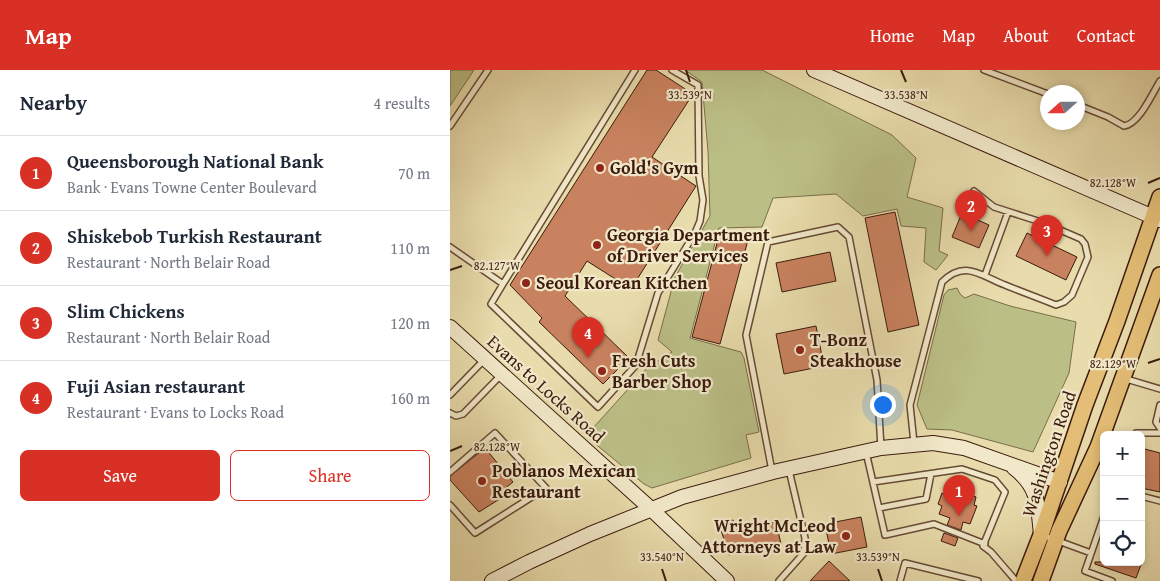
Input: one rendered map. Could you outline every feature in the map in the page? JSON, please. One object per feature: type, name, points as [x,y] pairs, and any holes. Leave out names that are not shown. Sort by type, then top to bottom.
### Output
[{"type":"main road","name":"Washington Road","points":[[1027,580],[1084,405],[1157,218],[1160,197]]},
{"type":"main road","name":"Washington Road","points":[[1027,580],[1056,540],[1098,447],[1160,275]]},
{"type":"street","points":[[814,70],[1157,218]]},
{"type":"street","name":"Evans to Locks Road","points":[[450,327],[651,509],[727,581]]},
{"type":"street","points":[[492,581],[538,558],[682,497],[773,472],[881,448],[933,443],[964,448],[1060,482]]},
{"type":"street","points":[[1006,462],[1022,474],[1032,486],[1037,497],[1042,535]]},
{"type":"lane","points":[[450,126],[488,70]]},
{"type":"lane","points":[[635,70],[492,304],[598,407],[636,365],[658,293],[695,233],[700,221],[703,200],[699,176],[698,85],[672,70]]},
{"type":"lane","points":[[984,70],[1040,91]]},
{"type":"lane","points":[[1085,108],[1108,116],[1124,126],[1130,126],[1137,120],[1160,81]]},
{"type":"lane","points":[[914,445],[910,405],[942,282],[951,273],[968,271],[985,275],[1002,284],[1056,305],[1064,302],[1072,295],[1088,257],[1085,244],[1081,239],[1044,223],[994,207],[974,191]]},
{"type":"lane","points":[[985,275],[1008,212]]},
{"type":"lane","points":[[773,472],[746,335],[768,242],[838,227],[850,237],[877,380],[881,448]]},
{"type":"lane","points":[[450,247],[503,284]]},
{"type":"lane","points":[[450,395],[485,359]]},
{"type":"lane","points":[[450,413],[456,416],[463,414],[502,374]]},
{"type":"lane","points":[[1123,378],[1160,389]]},
{"type":"lane","points":[[1160,405],[1156,422],[1160,428]]},
{"type":"lane","points":[[450,472],[495,433],[546,488],[475,533],[450,505]]},
{"type":"lane","points":[[1145,433],[1160,433]]},
{"type":"lane","points":[[866,451],[885,536],[934,524],[984,544],[983,546],[1027,580]]},
{"type":"lane","points":[[780,581],[804,553],[806,538],[789,469]]},
{"type":"lane","points":[[873,482],[962,469],[995,480],[1004,492],[984,544]]},
{"type":"lane","points":[[879,508],[926,499],[931,474]]},
{"type":"lane","points":[[1145,497],[1160,500]]},
{"type":"lane","points":[[1102,521],[1084,571],[1112,581]]},
{"type":"lane","points":[[1042,535],[1091,553]]},
{"type":"lane","points":[[900,581],[905,564],[978,581]]},
{"type":"green space","points":[[450,70],[474,70],[450,106]]},
{"type":"green space","points":[[685,70],[762,70],[892,135],[916,158],[907,197],[943,208],[939,251],[948,255],[936,270],[924,262],[926,228],[901,226],[897,209],[863,216],[836,194],[773,198],[762,227],[719,228],[690,338],[741,352],[744,358],[759,432],[746,435],[751,458],[652,488],[644,484],[593,442],[593,428],[648,367],[672,352],[658,340],[675,277],[710,216],[708,151],[702,82]]},
{"type":"green space","points":[[957,288],[965,298],[974,294],[1010,306],[1076,322],[1069,373],[1033,452],[952,430],[927,429],[917,405],[944,295],[948,290]]},
{"type":"building","points":[[647,70],[656,70],[693,94],[652,157],[696,186],[631,289],[587,261],[565,296],[629,358],[603,384],[539,322],[542,318],[510,285]]},
{"type":"building","points":[[895,212],[919,325],[888,332],[865,218]]},
{"type":"building","points":[[962,213],[989,225],[979,248],[952,237]]},
{"type":"building","points":[[720,232],[748,240],[720,344],[692,337]]},
{"type":"building","points":[[1027,233],[1077,257],[1066,280],[1016,256]]},
{"type":"building","points":[[830,252],[836,281],[782,292],[776,263]]},
{"type":"building","name":"T-Bonz Steakhouse","points":[[816,326],[824,366],[784,374],[776,334]]},
{"type":"building","name":"Poblanos Mexican Restaurant","points":[[485,448],[513,482],[503,490],[506,495],[479,512],[450,480],[450,476]]},
{"type":"building","points":[[1145,449],[1160,453],[1160,492],[1145,489]]},
{"type":"building","points":[[948,487],[976,497],[974,505],[977,506],[970,524],[963,522],[961,530],[947,525],[950,518],[939,514],[942,506],[938,504],[942,493],[945,495]]},
{"type":"building","name":"Wright McLeod Attorneys at Law","points":[[861,517],[867,547],[831,554],[825,524]]},
{"type":"building","points":[[733,520],[737,531],[776,522],[781,544],[755,550],[754,547],[729,555],[719,524]]},
{"type":"building","points":[[944,533],[958,538],[955,546],[941,541]]},
{"type":"building","points":[[829,561],[850,581],[810,581]]},
{"type":"building","points":[[1101,566],[1140,566],[1136,578]]},
{"type":"place","name":"Gold's Gym","points":[[600,168]]},
{"type":"place","name":"Shiskebob Turkish Restaurant","points":[[971,231]]},
{"type":"place","name":"Georgia Department of Driver Services","points":[[597,245]]},
{"type":"place","name":"Slim Chickens","points":[[1047,256]]},
{"type":"place","name":"Seoul Korean Kitchen","points":[[526,283]]},
{"type":"place","name":"T-Bonz Steakhouse","points":[[800,350]]},
{"type":"place","name":"Fuji Asian restaurant","points":[[588,358]]},
{"type":"place","name":"Fresh Cuts Barber Shop","points":[[602,371]]},
{"type":"place","name":"Poblanos Mexican Restaurant","points":[[482,481]]},
{"type":"place","name":"Queensborough National Bank","points":[[959,516]]},
{"type":"place","name":"Wright McLeod Attorneys at Law","points":[[846,536]]}]
